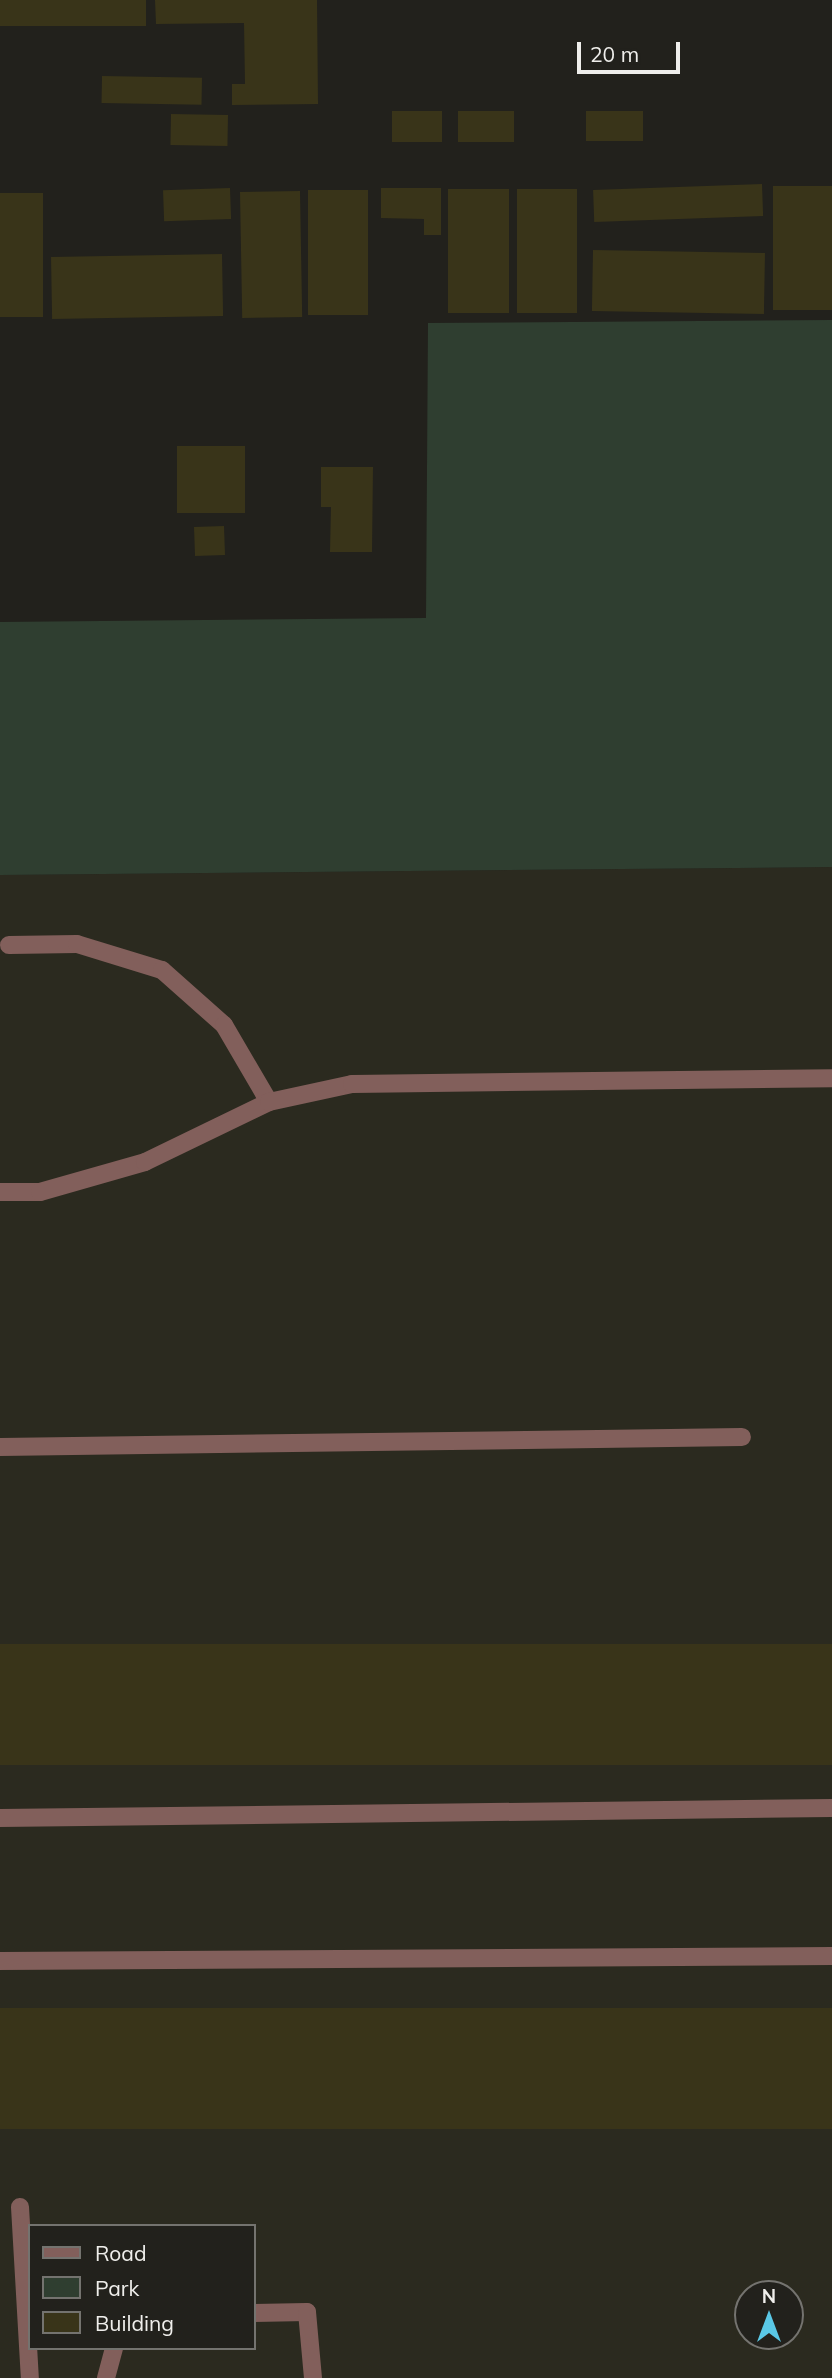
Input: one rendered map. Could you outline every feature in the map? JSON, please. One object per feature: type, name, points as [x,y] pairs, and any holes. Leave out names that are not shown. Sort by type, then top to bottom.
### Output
[{"type":"lane","points":[[9,945],[77,944],[162,970],[225,1025],[269,1102]]},
{"type":"lane","points":[[0,1192],[40,1192],[145,1162],[269,1102],[352,1084],[832,1078]]},
{"type":"lane","points":[[0,1447],[742,1437]]},
{"type":"lane","points":[[0,1818],[832,1808]]},
{"type":"lane","points":[[0,1961],[832,1956]]},
{"type":"lane","points":[[20,2207],[28,2344]]},
{"type":"lane","points":[[256,2313],[307,2312],[313,2378]]},
{"type":"lane","points":[[28,2350],[30,2378]]},
{"type":"lane","points":[[106,2378],[113,2350]]},
{"type":"shaded area","points":[[832,867],[832,2378],[0,2378],[0,875]]},
{"type":"green space","points":[[832,320],[832,867],[0,875],[0,622],[426,618],[428,323]]},
{"type":"building","points":[[0,0],[146,0],[146,26],[0,26]]},
{"type":"building","points":[[155,0],[317,0],[318,104],[232,105],[232,84],[245,84],[244,23],[156,24]]},
{"type":"building","points":[[102,76],[202,78],[202,105],[102,103]]},
{"type":"building","points":[[392,111],[442,111],[442,142],[392,142]]},
{"type":"building","points":[[458,111],[514,111],[514,142],[458,142]]},
{"type":"building","points":[[586,111],[643,111],[643,141],[586,141]]},
{"type":"building","points":[[171,114],[228,115],[227,146],[170,145]]},
{"type":"building","points":[[762,184],[763,216],[594,222],[593,190]]},
{"type":"building","points":[[773,186],[832,186],[832,310],[773,310]]},
{"type":"building","points":[[230,188],[231,219],[164,221],[163,190]]},
{"type":"building","points":[[381,188],[441,188],[441,235],[424,235],[424,219],[381,218]]},
{"type":"building","points":[[448,189],[509,189],[509,313],[448,313]]},
{"type":"building","points":[[517,189],[577,189],[577,313],[517,313]]},
{"type":"building","points":[[308,190],[368,190],[368,315],[308,315]]},
{"type":"building","points":[[300,191],[302,317],[242,318],[240,192]]},
{"type":"building","points":[[0,193],[43,193],[43,317],[0,317]]},
{"type":"building","points":[[593,250],[765,253],[764,314],[592,311]]},
{"type":"building","points":[[222,254],[223,316],[52,319],[51,257]]},
{"type":"building","points":[[177,446],[245,446],[245,513],[177,513]]},
{"type":"building","points":[[321,467],[373,467],[372,552],[330,552],[331,507],[321,507]]},
{"type":"building","points":[[224,526],[225,555],[195,556],[194,527]]},
{"type":"building","points":[[0,1644],[832,1644],[832,1765],[0,1765]]},
{"type":"building","points":[[0,2008],[832,2008],[832,2129],[0,2129]]}]
